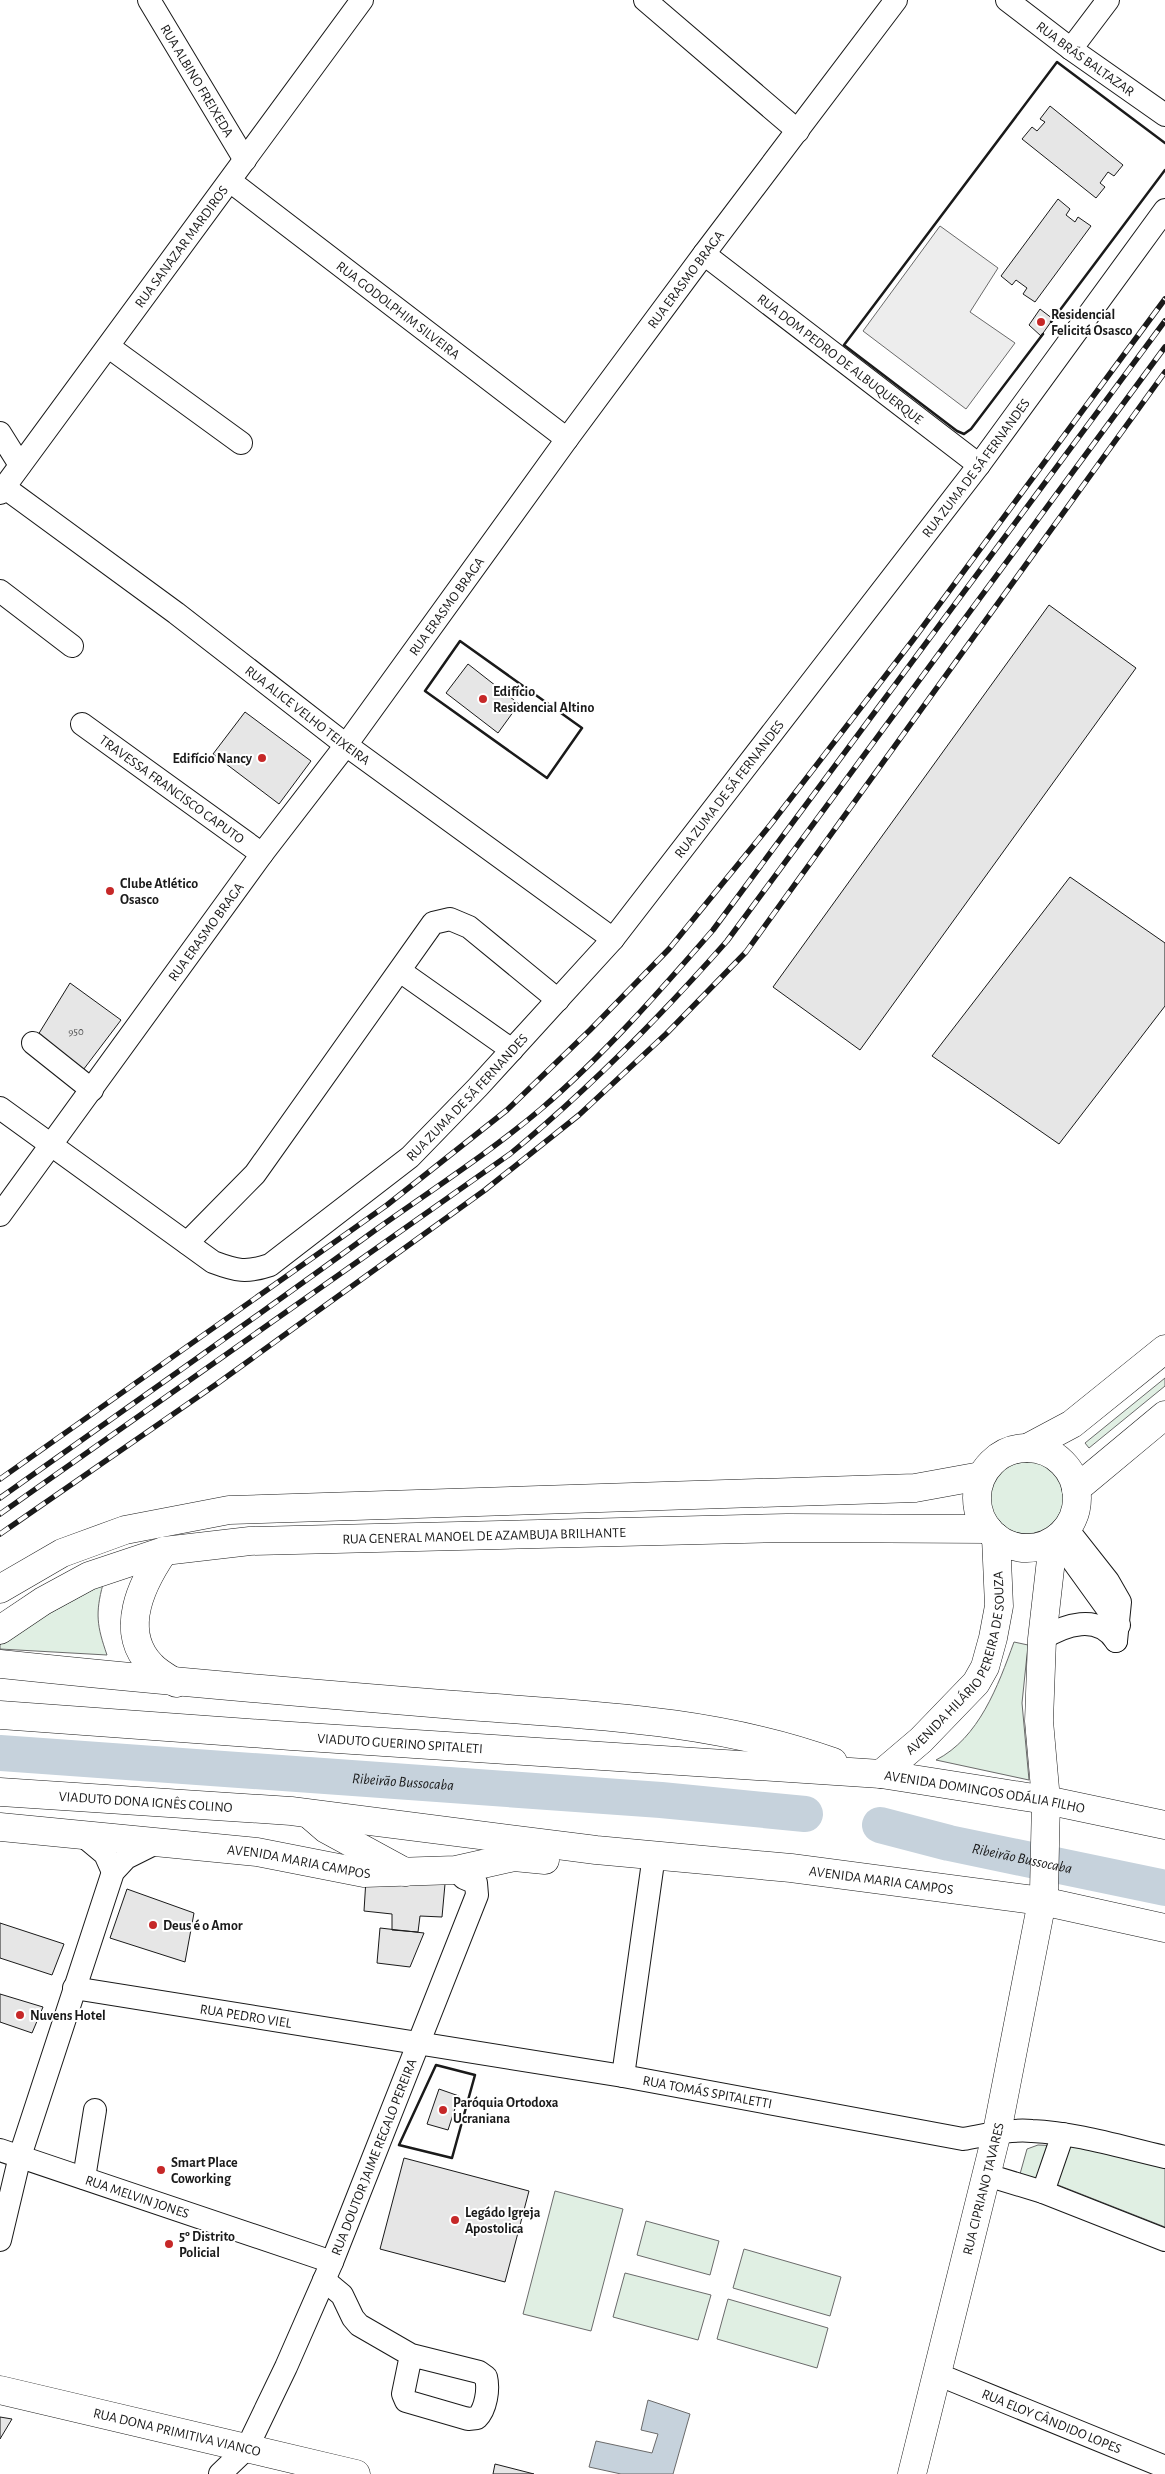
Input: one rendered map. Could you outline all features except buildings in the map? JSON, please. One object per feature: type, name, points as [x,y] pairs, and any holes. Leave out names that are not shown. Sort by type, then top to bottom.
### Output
[{"type":"main road","points":[[1059,1537],[1029,1548],[1006,1543],[992,1533],[981,1517],[978,1504],[978,1489],[982,1476],[989,1464],[1000,1456],[1013,1450],[1027,1448],[1072,1424],[1165,1349]]},
{"type":"main road","points":[[1076,1489],[1165,1415]]},
{"type":"main road","points":[[1027,1448],[1053,1456],[1072,1476],[1076,1489],[1076,1510],[1059,1537],[1042,1639],[1039,1721],[1046,1807]]},
{"type":"main road","points":[[0,1589],[62,1553],[125,1530],[229,1510],[915,1488],[982,1476]]},
{"type":"main road","name":"RUA GENERAL MANOEL DE AZAMBUJA BRILHANTE","points":[[0,1630],[43,1602],[89,1576],[164,1551],[250,1541],[787,1528],[992,1533]]},
{"type":"main road","name":"AVENIDA HILÁRIO PEREIRA DE SOUZA","points":[[872,1773],[921,1740],[976,1683],[985,1667],[994,1638],[999,1606],[992,1533]]},
{"type":"main road","points":[[164,1551],[140,1591],[134,1624],[140,1648],[151,1665],[176,1683]]},
{"type":"main road","points":[[0,1664],[176,1683],[629,1718],[718,1730],[789,1746],[872,1773]]},
{"type":"main road","name":"VIADUTO GUERINO SPITALETI","points":[[0,1715],[291,1736],[800,1768]]},
{"type":"main road","name":"AVENIDA DOMINGOS ODÁLIA FILHO","points":[[800,1768],[872,1773],[1046,1807],[1165,1825]]},
{"type":"main road","name":"VIADUTO DONA IGNÊS COLINO","points":[[0,1792],[299,1812]]},
{"type":"main road","name":"RUA CIPRIANO TAVARES","points":[[912,2474],[997,2132],[1043,1896],[1046,1807]]},
{"type":"main road","points":[[299,1812],[405,1872]]},
{"type":"main road","name":"AVENIDA MARIA CAMPOS","points":[[299,1812],[596,1850],[791,1868],[1043,1896],[1165,1928]]},
{"type":"main road","name":"AVENIDA MARIA CAMPOS","points":[[0,1827],[257,1852],[364,1873],[456,1870],[514,1857],[562,1862],[596,1850]]},
{"type":"main road","name":"RUA DONA PRIMITIVA VIANCO","points":[[0,2390],[356,2474]]},
{"type":"street","name":"RUA ALBINO FREIXEDA","points":[[149,0],[245,160]]},
{"type":"street","name":"RUA SANAZAR MARDIROS","points":[[2,490],[109,347],[362,0]]},
{"type":"street","points":[[645,0],[798,131]]},
{"type":"street","name":"RUA ERASMO BRAGA","points":[[0,1215],[52,1147],[262,854],[346,745],[567,439],[896,0]]},
{"type":"street","name":"RUA BRÁS BALTAZAR","points":[[1007,0],[1071,49],[1165,115]]},
{"type":"street","points":[[1071,49],[1108,0]]},
{"type":"street","name":"RUA GODOLPHIM SILVEIRA","points":[[230,181],[567,439]]},
{"type":"street","name":"RUA ZUMA DE SÁ FERNANDES","points":[[0,1108],[213,1262],[236,1271],[254,1270],[270,1265],[410,1157],[512,1050],[613,939],[979,465],[1165,210]]},
{"type":"street","name":"RUA DOM PEDRO DE ALBUQUERQUE","points":[[704,254],[979,465]]},
{"type":"street","points":[[109,347],[241,442]]},
{"type":"street","points":[[0,433],[20,466]]},
{"type":"street","name":"RUA ALICE VELHO TEIXEIRA","points":[[2,490],[176,613],[346,745],[613,939]]},
{"type":"street","points":[[0,591],[72,646]]},
{"type":"street","name":"TRAVESSA FRANCISCO CAPUTO","points":[[82,724],[262,854]]},
{"type":"street","points":[[187,1243],[256,1174],[434,923],[450,919],[469,927],[558,1000]]},
{"type":"street","points":[[400,971],[512,1050]]},
{"type":"street","points":[[33,1043],[92,1090]]},
{"type":"street","points":[[1042,1639],[1062,1628],[1088,1624],[1112,1634],[1118,1633],[1059,1537]]},
{"type":"street","points":[[81,1834],[105,1854],[112,1872]]},
{"type":"street","points":[[0,2240],[10,2153],[74,1988],[112,1872],[126,1858],[160,1842]]},
{"type":"street","points":[[623,2076],[654,1855]]},
{"type":"street","name":"RUA DOUTOR JAIME REGALO PEREIRA","points":[[247,2448],[286,2367],[328,2271],[477,1895],[476,1883],[464,1878],[456,1870]]},
{"type":"street","name":"RUA PEDRO VIEL","points":[[74,1988],[418,2044]]},
{"type":"street","name":"RUA TOMÁS SPITALETTI","points":[[418,2044],[623,2076],[963,2139],[997,2132],[1030,2130],[1063,2134],[1165,2157]]},
{"type":"street","points":[[84,2178],[95,2110]]},
{"type":"street","points":[[1043,2192],[1063,2134]]},
{"type":"street","name":"RUA MELVIN JONES","points":[[10,2153],[84,2178],[328,2271]]},
{"type":"street","points":[[986,2175],[1043,2192],[1165,2240]]},
{"type":"street","points":[[328,2271],[353,2318],[359,2325],[412,2355]]},
{"type":"street","name":"RUA ELOY CÂNDIDO LOPES","points":[[937,2374],[1165,2467]]},
{"type":"street","points":[[220,2474],[247,2448]]},
{"type":"green space","points":[[1165,1378],[1165,1386],[1089,1448],[1085,1443]]},
{"type":"green space","points":[[1026,1458],[1040,1461],[1053,1469],[1061,1482],[1064,1496],[1061,1510],[1053,1523],[1040,1531],[1026,1534],[1012,1531],[999,1523],[991,1510],[988,1496],[991,1482],[999,1469],[1012,1461]]},
{"type":"green space","points":[[103,1584],[98,1620],[107,1655],[0,1649],[0,1645],[10,1635]]},
{"type":"green space","points":[[1014,1642],[1028,1645],[1022,1703],[1029,1780],[936,1760],[951,1750],[975,1725],[994,1693]]},
{"type":"green space","points":[[1038,2145],[1084,2147],[1165,2166],[1165,2227],[1053,2183],[1020,2174],[1027,2149]]},
{"type":"green space","points":[[555,2191],[623,2209],[591,2331],[523,2314]]},
{"type":"green space","points":[[646,2221],[719,2241],[710,2275],[637,2255]]},
{"type":"green space","points":[[744,2249],[841,2277],[830,2316],[733,2288]]},
{"type":"green space","points":[[625,2273],[711,2295],[698,2340],[613,2317]]},
{"type":"green space","points":[[728,2299],[828,2328],[817,2368],[717,2339]]},
{"type":"shaded area","points":[[940,226],[998,268],[970,312],[1015,343],[966,409],[863,331]]},
{"type":"shaded area","points":[[648,2400],[690,2414],[673,2474],[621,2474],[589,2467],[596,2441],[652,2453],[658,2434],[641,2430]]},
{"type":"waterway","name":"Ribeirão Bussocaba","points":[[0,1753],[661,1800],[805,1814]]},
{"type":"waterway","name":"Ribeirão Bussocaba","points":[[880,1825],[949,1843],[1165,1888]]},
{"type":"railway","points":[[0,1479],[387,1205],[507,1110],[590,1030],[669,949],[771,824],[913,640],[1165,299]]},
{"type":"railway","points":[[0,1498],[501,1141],[541,1109],[609,1045],[713,930],[1165,321]]},
{"type":"railway","points":[[0,1514],[510,1154],[568,1104],[623,1052],[727,941],[1165,347]]},
{"type":"railway","points":[[0,1534],[218,1383],[485,1190],[579,1115],[666,1034],[746,952],[1165,372]]},
{"type":"wall","points":[[1043,334],[971,429],[964,434],[957,431],[844,345],[1057,62],[1165,143]]},
{"type":"wall","points":[[1051,322],[1165,170]]},
{"type":"wall","points":[[460,641],[582,728],[547,778],[425,691],[460,641]]},
{"type":"wall","points":[[436,2065],[475,2075],[452,2158],[399,2145],[436,2065]]},
{"type":"place","name":"Residencial Felicitá Osasco","points":[[1041,322]]},
{"type":"place","name":"Edifício Residencial Altino","points":[[483,699]]},
{"type":"place","name":"Edifício Nancy","points":[[262,758]]},
{"type":"place","name":"Clube Atlético Osasco","points":[[110,891]]},
{"type":"place","name":"Deus é o Amor","points":[[153,1925]]},
{"type":"place","name":"Nuvens Hotel","points":[[20,2015]]},
{"type":"place","name":"Paróquia Ortodoxa Ucraniana","points":[[443,2110]]},
{"type":"place","name":"Smart Place Coworking","points":[[161,2170]]},
{"type":"place","name":"Legádo Igreja Apostolica","points":[[455,2220]]},
{"type":"place","name":"5º Distrito Policial","points":[[169,2244]]}]
